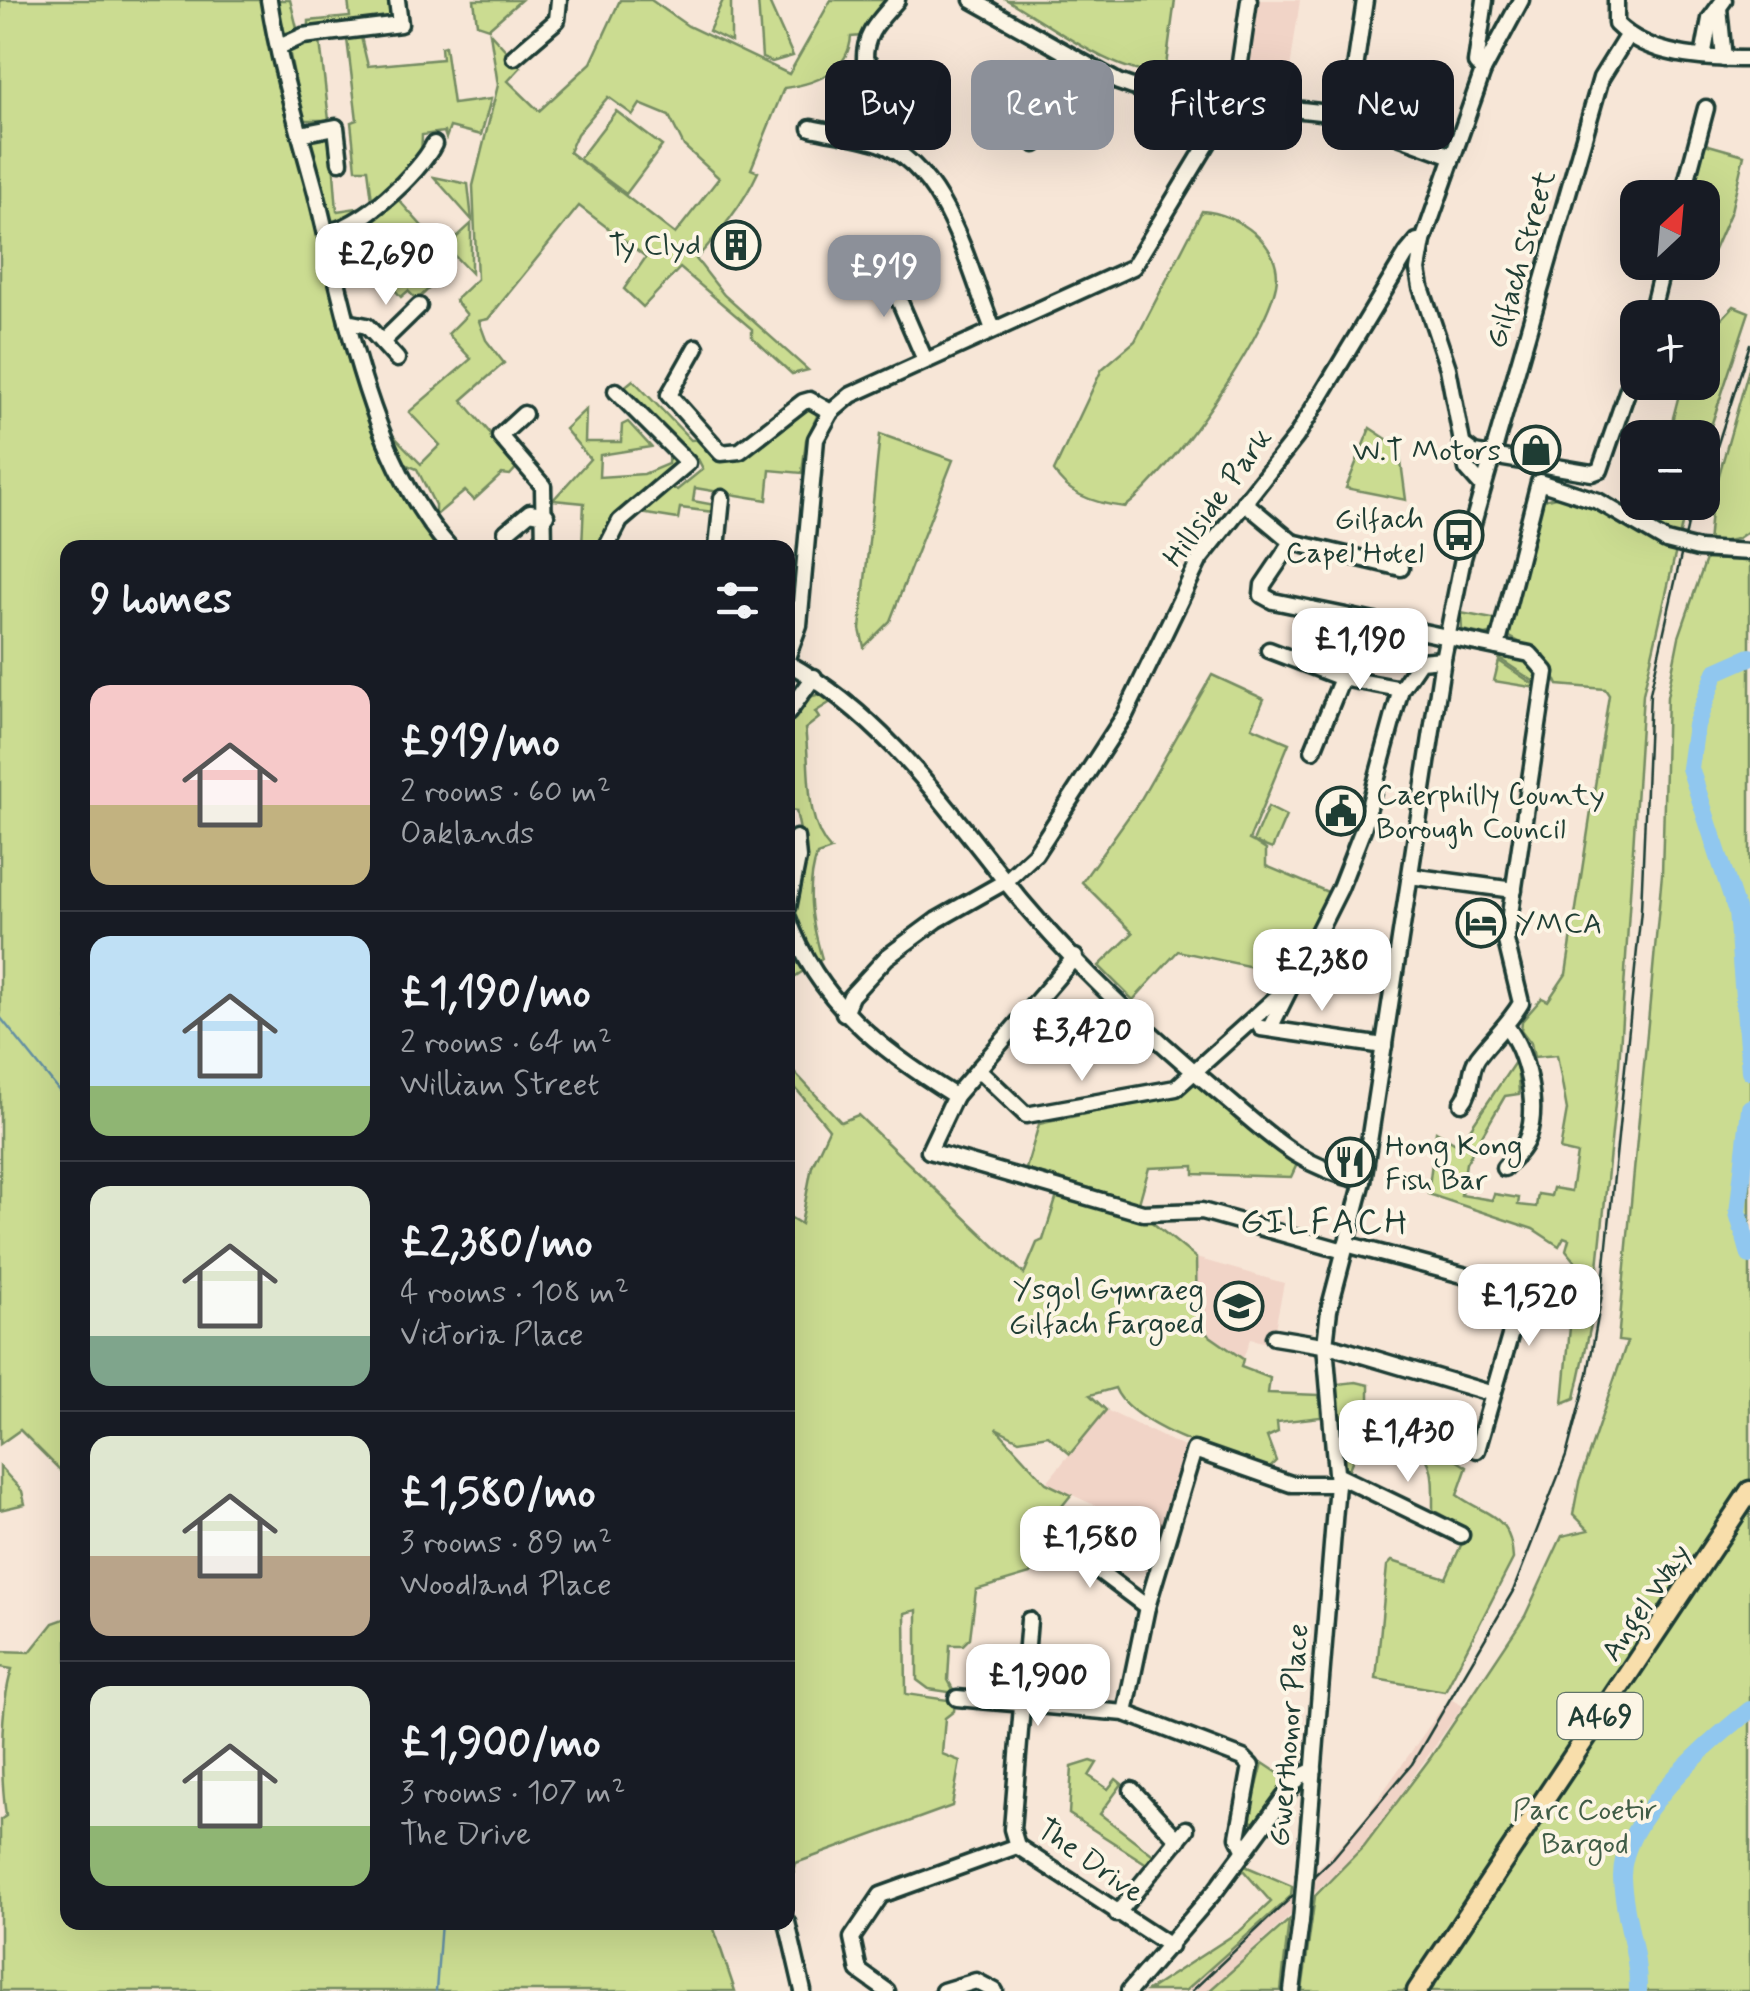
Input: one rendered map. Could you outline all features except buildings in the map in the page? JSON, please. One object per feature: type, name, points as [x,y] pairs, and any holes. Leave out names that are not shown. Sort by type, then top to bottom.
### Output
[{"type":"main road","name":"Angel Way","points":[[1417,1991],[1750,1491]]},
{"type":"street","points":[[269,0],[347,322],[398,468],[444,540]]},
{"type":"street","points":[[279,47],[302,36],[400,24],[398,0]]},
{"type":"street","points":[[514,57],[557,20],[559,0]]},
{"type":"street","points":[[866,60],[869,32],[897,0]]},
{"type":"street","points":[[972,0],[1134,88]]},
{"type":"street","points":[[1237,60],[1249,0]]},
{"type":"street","points":[[1356,60],[1365,0]]},
{"type":"street","points":[[1485,0],[1476,62],[1483,71],[1521,0]]},
{"type":"street","points":[[1616,0],[1612,19],[1627,36],[1644,44],[1704,57],[1750,59]]},
{"type":"street","points":[[1704,57],[1710,20],[1721,4]]},
{"type":"street","points":[[1721,4],[1724,58]]},
{"type":"street","name":"Gilfach Street","points":[[1384,1046],[1443,659],[1482,486],[1601,78],[1627,36]]},
{"type":"street","points":[[1065,60],[1068,55]]},
{"type":"street","name":"Hillside Park","points":[[844,1013],[851,996],[887,957],[937,920],[1006,882],[1035,854],[1125,715],[1191,575],[1296,437],[1407,253],[1417,241],[1423,242],[1483,71]]},
{"type":"street","points":[[1687,180],[1706,108]]},
{"type":"street","points":[[300,134],[336,127],[340,162]]},
{"type":"street","points":[[811,128],[880,144],[930,182],[993,328]]},
{"type":"street","points":[[326,232],[344,231],[425,162],[434,144]]},
{"type":"street","points":[[795,639],[800,625],[816,439],[830,412],[851,395],[1132,266],[1142,257],[1204,150]]},
{"type":"street","points":[[1436,150],[1452,156]]},
{"type":"street","points":[[1423,242],[1418,270],[1421,287],[1448,368],[1466,446],[1466,469],[1482,486]]},
{"type":"street","points":[[883,263],[925,360]]},
{"type":"street","points":[[382,342],[419,306]]},
{"type":"street","points":[[347,322],[367,326],[397,359]]},
{"type":"street","points":[[696,347],[670,395],[721,453],[740,452],[803,402],[810,400],[830,412]]},
{"type":"street","points":[[610,540],[620,521],[688,462],[616,391]]},
{"type":"street","points":[[1466,446],[1474,453],[1592,473],[1600,470],[1624,400]]},
{"type":"street","points":[[524,414],[500,436],[543,486],[544,540]]},
{"type":"street","points":[[1497,647],[1539,482],[1557,484],[1611,508],[1666,541],[1698,549],[1750,552]]},
{"type":"street","points":[[718,540],[722,498]]},
{"type":"street","points":[[1244,502],[1292,542],[1401,568]]},
{"type":"street","points":[[506,532],[530,512],[546,514]]},
{"type":"street","points":[[1292,542],[1262,585],[1262,595],[1356,620],[1530,654],[1546,672],[1506,951],[1521,1003],[1507,1027],[1476,1059],[1471,1091],[1462,1103]]},
{"type":"street","points":[[1312,750],[1342,678],[1356,620]]},
{"type":"street","points":[[1270,650],[1342,678],[1401,688]]},
{"type":"street","points":[[1384,1046],[1263,1028],[1364,829],[1401,688],[1420,661],[1443,659]]},
{"type":"street","points":[[795,664],[868,720],[917,768],[1006,882],[1075,957],[1195,1073],[1280,1147],[1320,1169],[1364,1181]]},
{"type":"street","points":[[795,704],[814,678]]},
{"type":"street","points":[[795,873],[796,838]]},
{"type":"street","points":[[1410,876],[1514,890]]},
{"type":"street","points":[[795,938],[844,1013],[955,1096]]},
{"type":"street","points":[[1075,957],[955,1096],[929,1151],[1143,1213],[1202,1210],[1523,1291],[1477,1450]]},
{"type":"street","points":[[978,1069],[1026,1115],[1176,1088],[1251,1025],[1281,991]]},
{"type":"street","points":[[1504,1168],[1522,1148],[1532,1112],[1520,1044],[1507,1027]]},
{"type":"street","name":"Gwerthonor Place","points":[[1292,1991],[1337,1479],[1325,1345],[1364,1181],[1384,1046]]},
{"type":"street","points":[[1274,1337],[1325,1345],[1493,1394]]},
{"type":"street","points":[[1124,1714],[1147,1607],[1194,1450],[1291,1484],[1337,1479],[1461,1535]]},
{"type":"street","points":[[1059,1540],[1147,1607]]},
{"type":"street","name":"The Drive","points":[[1029,1620],[1012,1829],[1017,1846],[1170,1946]]},
{"type":"street","points":[[956,1698],[1124,1714],[1243,1758],[1251,1766],[1238,1836],[1245,1851]]},
{"type":"street","points":[[1129,1991],[1170,1946],[1299,1777],[1314,1770]]},
{"type":"street","points":[[1117,1914],[1182,1835],[1132,1790]]},
{"type":"street","points":[[886,1991],[866,1980],[860,1971],[852,1938],[869,1907],[880,1895],[1017,1846]]},
{"type":"street","points":[[789,1930],[803,1991]]},
{"type":"street","points":[[943,1991],[976,1981],[995,1991]]},
{"type":"shaded area","points":[[1256,0],[1300,0],[1291,60],[1248,60]]},
{"type":"shaded area","name":"Ysgol Gymraeg Gilfach Fargoed","points":[[1196,1258],[1284,1283],[1272,1344],[1250,1339],[1243,1359],[1197,1327]]},
{"type":"shaded area","points":[[1106,1410],[1184,1447],[1160,1535],[1046,1483]]},
{"type":"shaded area","points":[[1449,1698],[1463,1706],[1364,1847],[1209,1991],[1185,1991],[1291,1896],[1361,1823]]},
{"type":"green space","points":[[0,0],[262,0],[319,232],[391,467],[431,540],[60,540],[60,1470],[20,1430],[0,1444]]},
{"type":"green space","points":[[275,0],[290,0],[298,32],[285,33]]},
{"type":"green space","points":[[348,0],[393,0],[395,14],[387,22],[361,20],[346,26],[309,27],[309,21],[350,17]]},
{"type":"green space","points":[[474,0],[521,0],[489,28],[477,24]]},
{"type":"green space","points":[[620,0],[651,0],[688,26],[789,74],[831,0],[893,0],[861,36],[851,37],[842,60],[825,60],[825,76],[784,88],[751,169],[758,172],[752,184],[696,259],[724,295],[808,370],[792,374],[752,337],[752,329],[680,268],[643,307],[624,289],[646,257],[579,206],[488,319],[479,321],[486,340],[504,363],[462,400],[518,466],[510,475],[502,474],[474,500],[465,491],[435,516],[435,505],[417,469],[402,463],[390,432],[421,464],[440,445],[409,412],[471,359],[448,334],[467,315],[455,300],[477,279],[473,186],[498,85],[490,33],[521,67],[508,81],[539,111],[591,63]],"holes":[[[608,97],[633,115],[640,104],[669,116],[684,146],[719,178],[675,234],[569,152],[577,134]]]},
{"type":"green space","points":[[723,0],[731,0],[731,42],[709,31]]},
{"type":"green space","points":[[758,0],[768,0],[793,56],[772,62],[762,58]]},
{"type":"green space","points":[[1007,0],[1175,0],[1167,60],[1134,60],[1134,69],[1063,35]]},
{"type":"green space","points":[[361,37],[368,66],[442,59],[441,47],[445,46],[453,104],[491,99],[481,135],[450,127],[446,138],[444,132],[422,135],[421,158],[372,200],[368,169],[356,169],[351,122],[357,120],[347,39]]},
{"type":"green space","points":[[304,40],[306,44],[320,41],[329,120],[303,120],[289,50]]},
{"type":"green space","points":[[616,111],[662,146],[626,194],[579,159]]},
{"type":"green space","points":[[331,134],[337,211],[364,207],[338,225],[328,218],[309,142],[310,137]]},
{"type":"green space","points":[[1705,144],[1744,155],[1731,211],[1720,236],[1720,180],[1694,180]]},
{"type":"green space","points":[[434,177],[468,184],[472,220]]},
{"type":"green space","points":[[395,196],[446,253],[429,269],[438,280],[417,300],[408,291],[401,297],[350,237],[351,231]]},
{"type":"green space","points":[[1202,211],[1242,224],[1265,244],[1277,270],[1268,309],[1213,404],[1144,490],[1125,507],[1085,497],[1067,487],[1054,471],[1102,369],[1135,341]]},
{"type":"green space","points":[[471,224],[471,273],[446,247]]},
{"type":"green space","points":[[1734,306],[1749,312],[1720,399],[1720,321]]},
{"type":"green space","points":[[1750,365],[1750,530],[1737,539],[1708,544],[1710,520],[1720,520],[1720,472]]},
{"type":"green space","points":[[633,380],[691,440],[701,439],[723,458],[804,404],[814,408],[817,416],[806,440],[802,473],[770,470],[767,500],[695,488],[693,501],[715,505],[714,512],[680,508],[678,519],[634,512],[668,486],[677,490],[703,469],[698,459],[691,457],[623,388]]},
{"type":"green space","points":[[1678,400],[1720,400],[1713,420],[1672,420]]},
{"type":"green space","points":[[586,409],[585,442],[621,442],[622,425],[628,422],[651,447],[600,455],[599,477],[644,474],[668,464],[669,448],[679,465],[622,510],[603,540],[582,540],[584,503],[553,500],[590,459],[565,429]]},
{"type":"green space","points":[[1370,428],[1399,447],[1406,500],[1346,488]]},
{"type":"green space","points":[[880,434],[953,460],[890,621],[864,647],[860,629]]},
{"type":"green space","points":[[1567,494],[1636,530],[1651,520],[1683,520],[1643,694],[1619,1065],[1593,1315],[1575,1398],[1563,1403],[1576,1262],[1566,1250],[1569,1239],[1564,1237],[1559,1246],[1533,1229],[1428,1194],[1436,1131],[1459,1145],[1517,1059],[1519,1094],[1505,1096],[1466,1163],[1461,1195],[1492,1200],[1494,1194],[1519,1198],[1518,1205],[1536,1207],[1538,1194],[1551,1196],[1553,1188],[1571,1191],[1577,1154],[1560,1150],[1567,1110],[1557,1055],[1534,1057],[1531,1043],[1521,1030],[1522,1021],[1542,998],[1548,1001],[1566,974],[1609,695],[1605,689],[1558,685],[1544,655],[1506,635],[1543,500]]},
{"type":"green space","name":"Parc Coetir Bargod","points":[[1706,559],[1750,561],[1750,1991],[1302,1991],[1315,1896],[1364,1846],[1431,1757],[1525,1616],[1562,1536],[1589,1530],[1573,1514],[1579,1483],[1627,1342],[1618,1341],[1662,874],[1667,697],[1679,637]]},
{"type":"green space","points":[[1461,613],[1498,620],[1496,632],[1486,635],[1462,630]]},
{"type":"green space","points":[[1507,655],[1529,660],[1540,676],[1539,685],[1500,659]]},
{"type":"green space","points":[[1499,661],[1536,686],[1537,688],[1494,681]]},
{"type":"green space","points":[[1212,675],[1264,699],[1252,727],[1289,743],[1249,840],[1253,842],[1268,807],[1286,816],[1272,849],[1254,842],[1266,850],[1266,866],[1330,893],[1290,975],[1178,951],[1133,1000],[1099,966],[1133,933],[1082,882],[1141,799]]},
{"type":"green space","points":[[824,693],[834,700],[815,712],[819,718],[805,729],[812,809],[822,838],[831,850],[817,855],[811,881],[813,920],[822,959],[795,976],[795,889],[803,845],[795,811],[795,712],[809,697]]},
{"type":"green space","points":[[795,1073],[841,1122],[858,1115],[1024,1274],[1037,1243],[1043,1240],[1057,1196],[1149,1220],[1196,1258],[1197,1327],[1243,1359],[1241,1367],[1270,1378],[1268,1393],[1319,1395],[1321,1417],[1277,1422],[1278,1432],[1267,1437],[1276,1461],[1267,1470],[1160,1427],[1124,1402],[1115,1388],[1090,1395],[1106,1410],[1070,1454],[1048,1435],[1019,1440],[996,1428],[1046,1483],[1071,1495],[1047,1525],[1056,1535],[1030,1574],[976,1590],[970,1638],[963,1645],[950,1645],[948,1680],[955,1693],[929,1689],[917,1680],[917,1610],[905,1613],[906,1694],[955,1701],[954,1711],[945,1718],[942,1754],[960,1761],[952,1806],[796,1863],[795,1867],[795,1220],[801,1224],[812,1166],[829,1129],[795,1088]]},
{"type":"green space","points":[[1192,1084],[1204,1085],[1297,1164],[1291,1177],[1194,1174],[1194,1166],[1149,1168],[1139,1203],[1026,1169],[1039,1124],[1177,1094]]},
{"type":"green space","points":[[1337,1384],[1369,1385],[1369,1411],[1354,1414],[1355,1429],[1364,1429],[1349,1469],[1344,1467]]},
{"type":"green space","points":[[1401,1427],[1415,1432],[1438,1459],[1454,1459],[1467,1467],[1457,1495],[1502,1524],[1511,1544],[1513,1559],[1445,1691],[1376,1679],[1387,1566],[1392,1561],[1446,1578],[1468,1530],[1433,1510],[1429,1464],[1418,1449],[1396,1433]]},
{"type":"green space","points":[[0,1467],[22,1491],[25,1504],[0,1510]]},
{"type":"green space","points":[[60,1620],[60,1930],[714,1930],[735,1991],[0,1991],[0,1820],[6,1816],[2,1741],[12,1669],[0,1667],[0,1651],[30,1652],[53,1623]]},
{"type":"green space","points":[[1097,1763],[1089,1776],[1108,1789],[1116,1779],[1122,1784],[1100,1814],[1156,1857],[1150,1866],[1069,1814],[1072,1767]]},
{"type":"green space","points":[[1263,1763],[1290,1781],[1259,1825],[1248,1820]]},
{"type":"green space","points":[[1245,1866],[1292,1886],[1291,1896],[1185,1991],[1147,1991],[1241,1930],[1271,1902],[1243,1870]]},
{"type":"green space","points":[[1289,1920],[1281,1991],[1209,1991]]},
{"type":"waterway","points":[[1750,657],[1716,672],[1696,725],[1690,768],[1737,912],[1750,1071]]},
{"type":"waterway","points":[[1745,1005],[1750,1004]]},
{"type":"waterway","points":[[0,1017],[60,1092]]},
{"type":"waterway","points":[[1750,1108],[1738,1213],[1750,1255]]},
{"type":"waterway","points":[[1738,1213],[1750,1215]]},
{"type":"waterway","points":[[1638,1991],[1623,1891],[1625,1854],[1651,1807],[1670,1784],[1750,1710]]},
{"type":"waterway","points":[[436,1991],[440,1930]]},
{"type":"railway","points":[[1720,437],[1750,344]]},
{"type":"railway","points":[[1192,1991],[1334,1857],[1412,1764],[1513,1591],[1566,1456],[1588,1373],[1602,1294],[1641,910],[1650,693],[1689,520]]},
{"type":"place","name":"Ty Clyd","points":[[736,245]]},
{"type":"place","name":"W.T Motors","points":[[1536,450]]},
{"type":"place","name":"Gilfach Capel Hotel","points":[[1459,535]]},
{"type":"place","name":"Caerphilly County Borough Council","points":[[1341,811]]},
{"type":"place","name":"YMCA","points":[[1481,923]]},
{"type":"place","name":"Hong Kong Fish Bar","points":[[1350,1162]]},
{"type":"place","name":"Ysgol Gymraeg Gilfach Fargoed","points":[[1239,1306]]},
{"type":"district","name":"GILFACH","points":[[1325,1221]]}]
